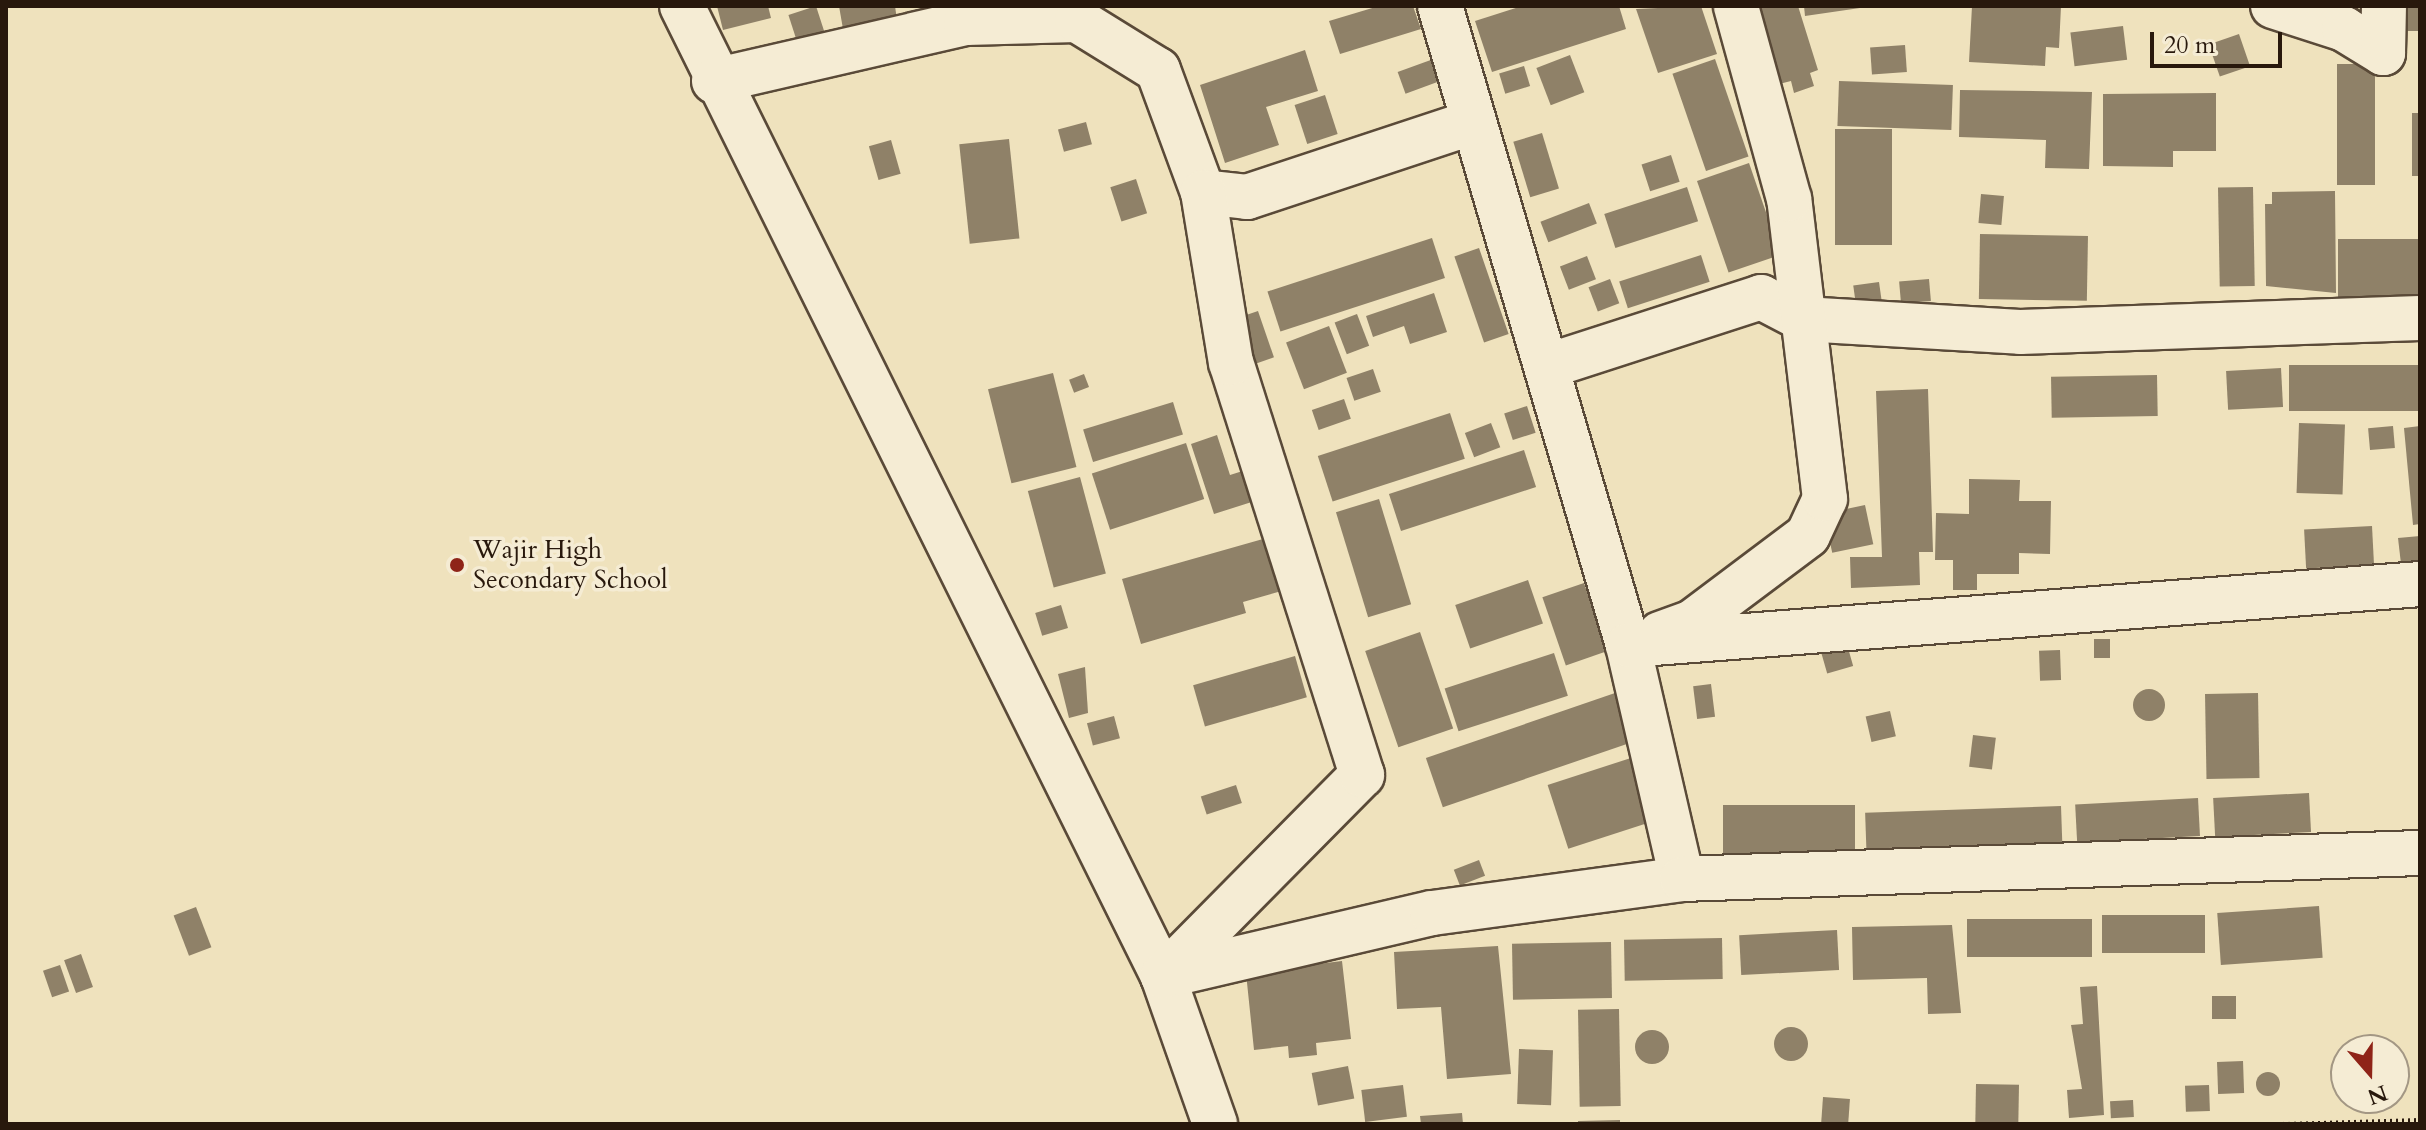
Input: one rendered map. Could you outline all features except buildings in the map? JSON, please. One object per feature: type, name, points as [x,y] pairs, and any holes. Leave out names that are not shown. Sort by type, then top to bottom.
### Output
[{"type":"street","points":[[682,6],[714,81],[1163,976],[1215,1124]]},
{"type":"street","points":[[1440,6],[1628,645],[1682,879]]},
{"type":"street","points":[[1628,645],[1691,623],[1808,535],[1825,499],[1824,469],[1789,199],[1736,6]]},
{"type":"street","points":[[2273,6],[2344,29],[2383,53],[2384,6]]},
{"type":"street","points":[[714,81],[966,23],[1077,20],[1158,70],[1203,192],[1231,363],[1362,775],[1163,976]]},
{"type":"street","points":[[1203,192],[1247,197],[1474,122]]},
{"type":"street","points":[[1548,366],[1761,297],[1803,319],[2020,332],[2420,318]]},
{"type":"street","points":[[1628,645],[2420,584]]},
{"type":"street","points":[[1163,976],[1432,913],[1682,879],[2420,853]]},
{"type":"path","points":[[2282,1124],[2420,1120]]},
{"type":"place","name":"Wajir High Secondary School","points":[[457,565]]}]
